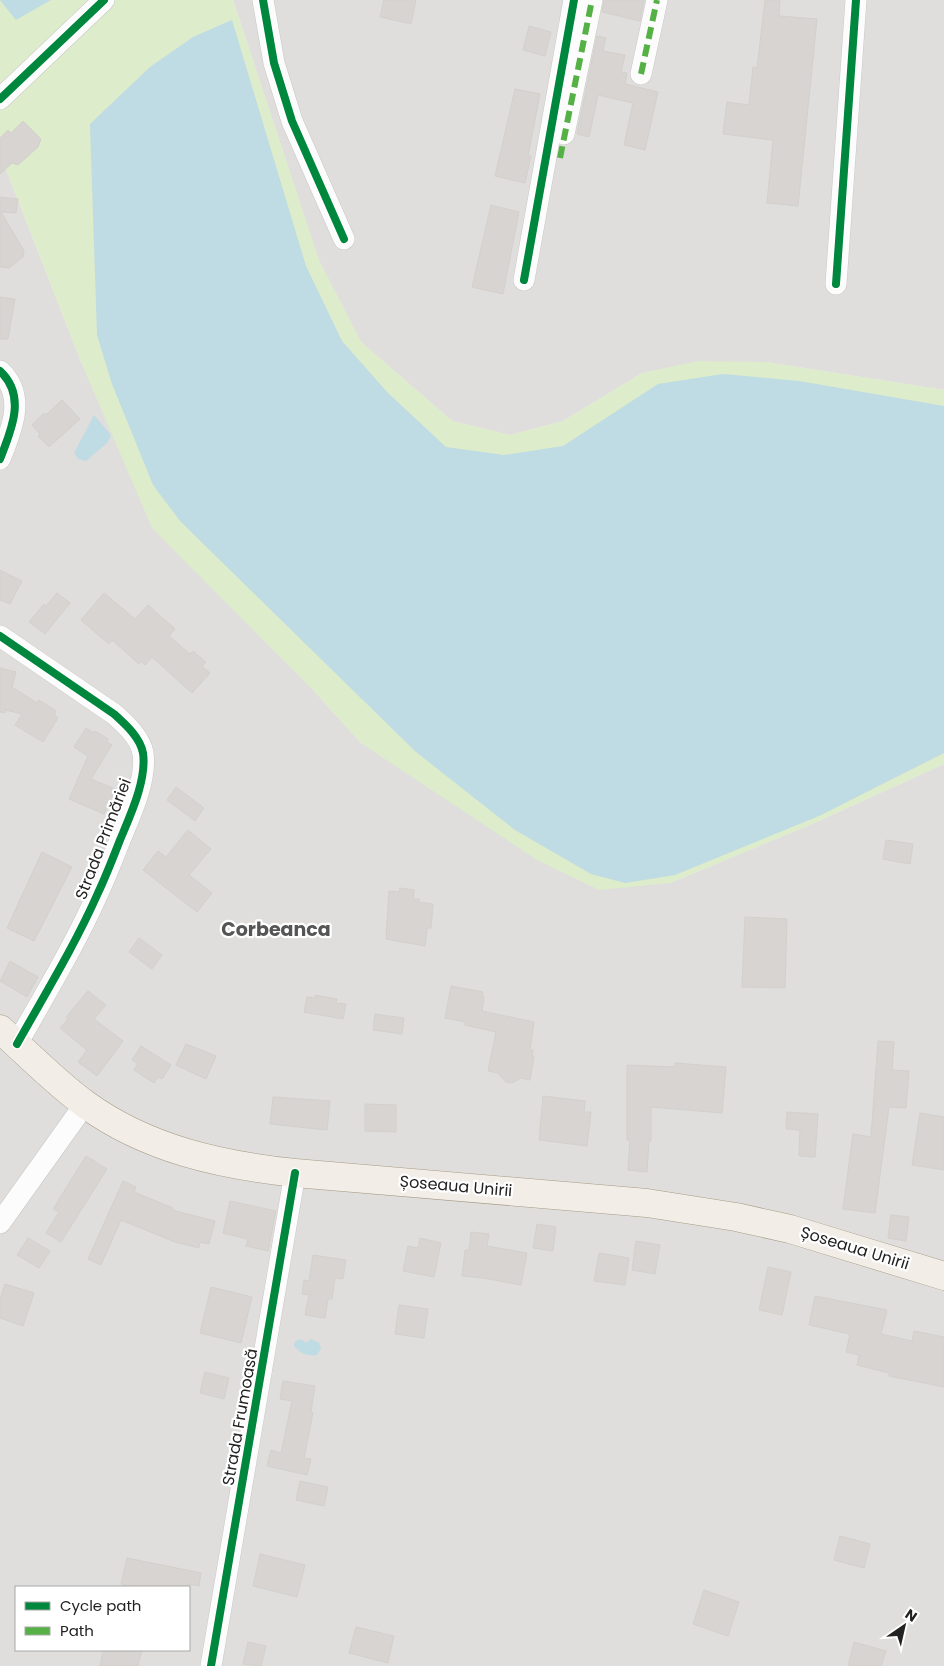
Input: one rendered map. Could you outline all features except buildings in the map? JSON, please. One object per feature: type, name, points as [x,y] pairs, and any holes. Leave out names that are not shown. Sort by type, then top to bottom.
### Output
[{"type":"main road","name":"Șoseaua Unirii","points":[[8,1036],[85,1104],[134,1133],[185,1154],[256,1169],[630,1201],[695,1210],[790,1229],[944,1276]]},
{"type":"street","points":[[1,94],[104,0]]},
{"type":"street","points":[[263,0],[274,63],[292,120],[344,239]]},
{"type":"street","points":[[524,280],[574,0]]},
{"type":"street","points":[[560,158],[592,0]]},
{"type":"street","points":[[641,74],[657,0]]},
{"type":"street","points":[[836,284],[856,0]]},
{"type":"street","points":[[0,371],[11,387],[15,410],[12,428],[0,459]]},
{"type":"street","name":"Strada Primăriei","points":[[0,636],[114,714],[136,737],[143,751],[144,766],[132,812],[98,894],[73,944],[8,1036]]},
{"type":"street","points":[[0,1223],[85,1104]]},
{"type":"street","name":"Strada Frumoasă","points":[[212,1666],[295,1173]]},
{"type":"shaded area","points":[[233,0],[944,0],[944,390],[766,362],[642,373],[563,421],[510,435],[452,421],[361,342],[319,261]]},
{"type":"shaded area","points":[[0,154],[81,362],[314,691],[361,743],[670,883],[812,824],[944,764],[944,1666],[0,1666]]},
{"type":"green space","points":[[0,0],[233,0],[319,260],[361,342],[452,421],[510,435],[563,421],[642,373],[698,361],[766,362],[944,390],[944,764],[812,824],[670,883],[599,890],[537,860],[361,743],[314,691],[152,528],[81,362],[0,154]]},
{"type":"water","points":[[0,0],[51,0],[16,20]]},
{"type":"water","points":[[232,20],[306,266],[342,341],[388,393],[446,447],[504,455],[563,446],[658,384],[723,374],[799,381],[944,406],[944,753],[819,816],[675,875],[625,883],[591,874],[515,830],[416,752],[180,521],[153,485],[112,384],[97,335],[90,124],[150,67],[193,37]]},
{"type":"water","points":[[94,415],[111,435],[108,442],[86,461],[78,459],[74,453]]},
{"type":"water","points":[[301,1339],[306,1343],[311,1339],[319,1343],[321,1348],[317,1355],[301,1353],[294,1346],[295,1341]]},
{"type":"marked path","points":[[560,158],[592,0]]},
{"type":"marked path","points":[[641,74],[657,0]]},
{"type":"cycle path","points":[[0,99],[104,0]]},
{"type":"cycle path","points":[[263,0],[274,63],[292,121],[344,239]]},
{"type":"cycle path","points":[[524,280],[574,0]]},
{"type":"cycle path","points":[[836,284],[856,0]]},
{"type":"cycle path","points":[[0,371],[13,391],[15,402],[12,425],[0,459]]},
{"type":"cycle path","points":[[0,636],[114,714],[132,731],[139,742],[144,764],[137,798],[101,887],[70,950],[17,1044]]},
{"type":"cycle path","points":[[211,1666],[295,1173]]},
{"type":"district","name":"Corbeanca","points":[[276,929]]}]
